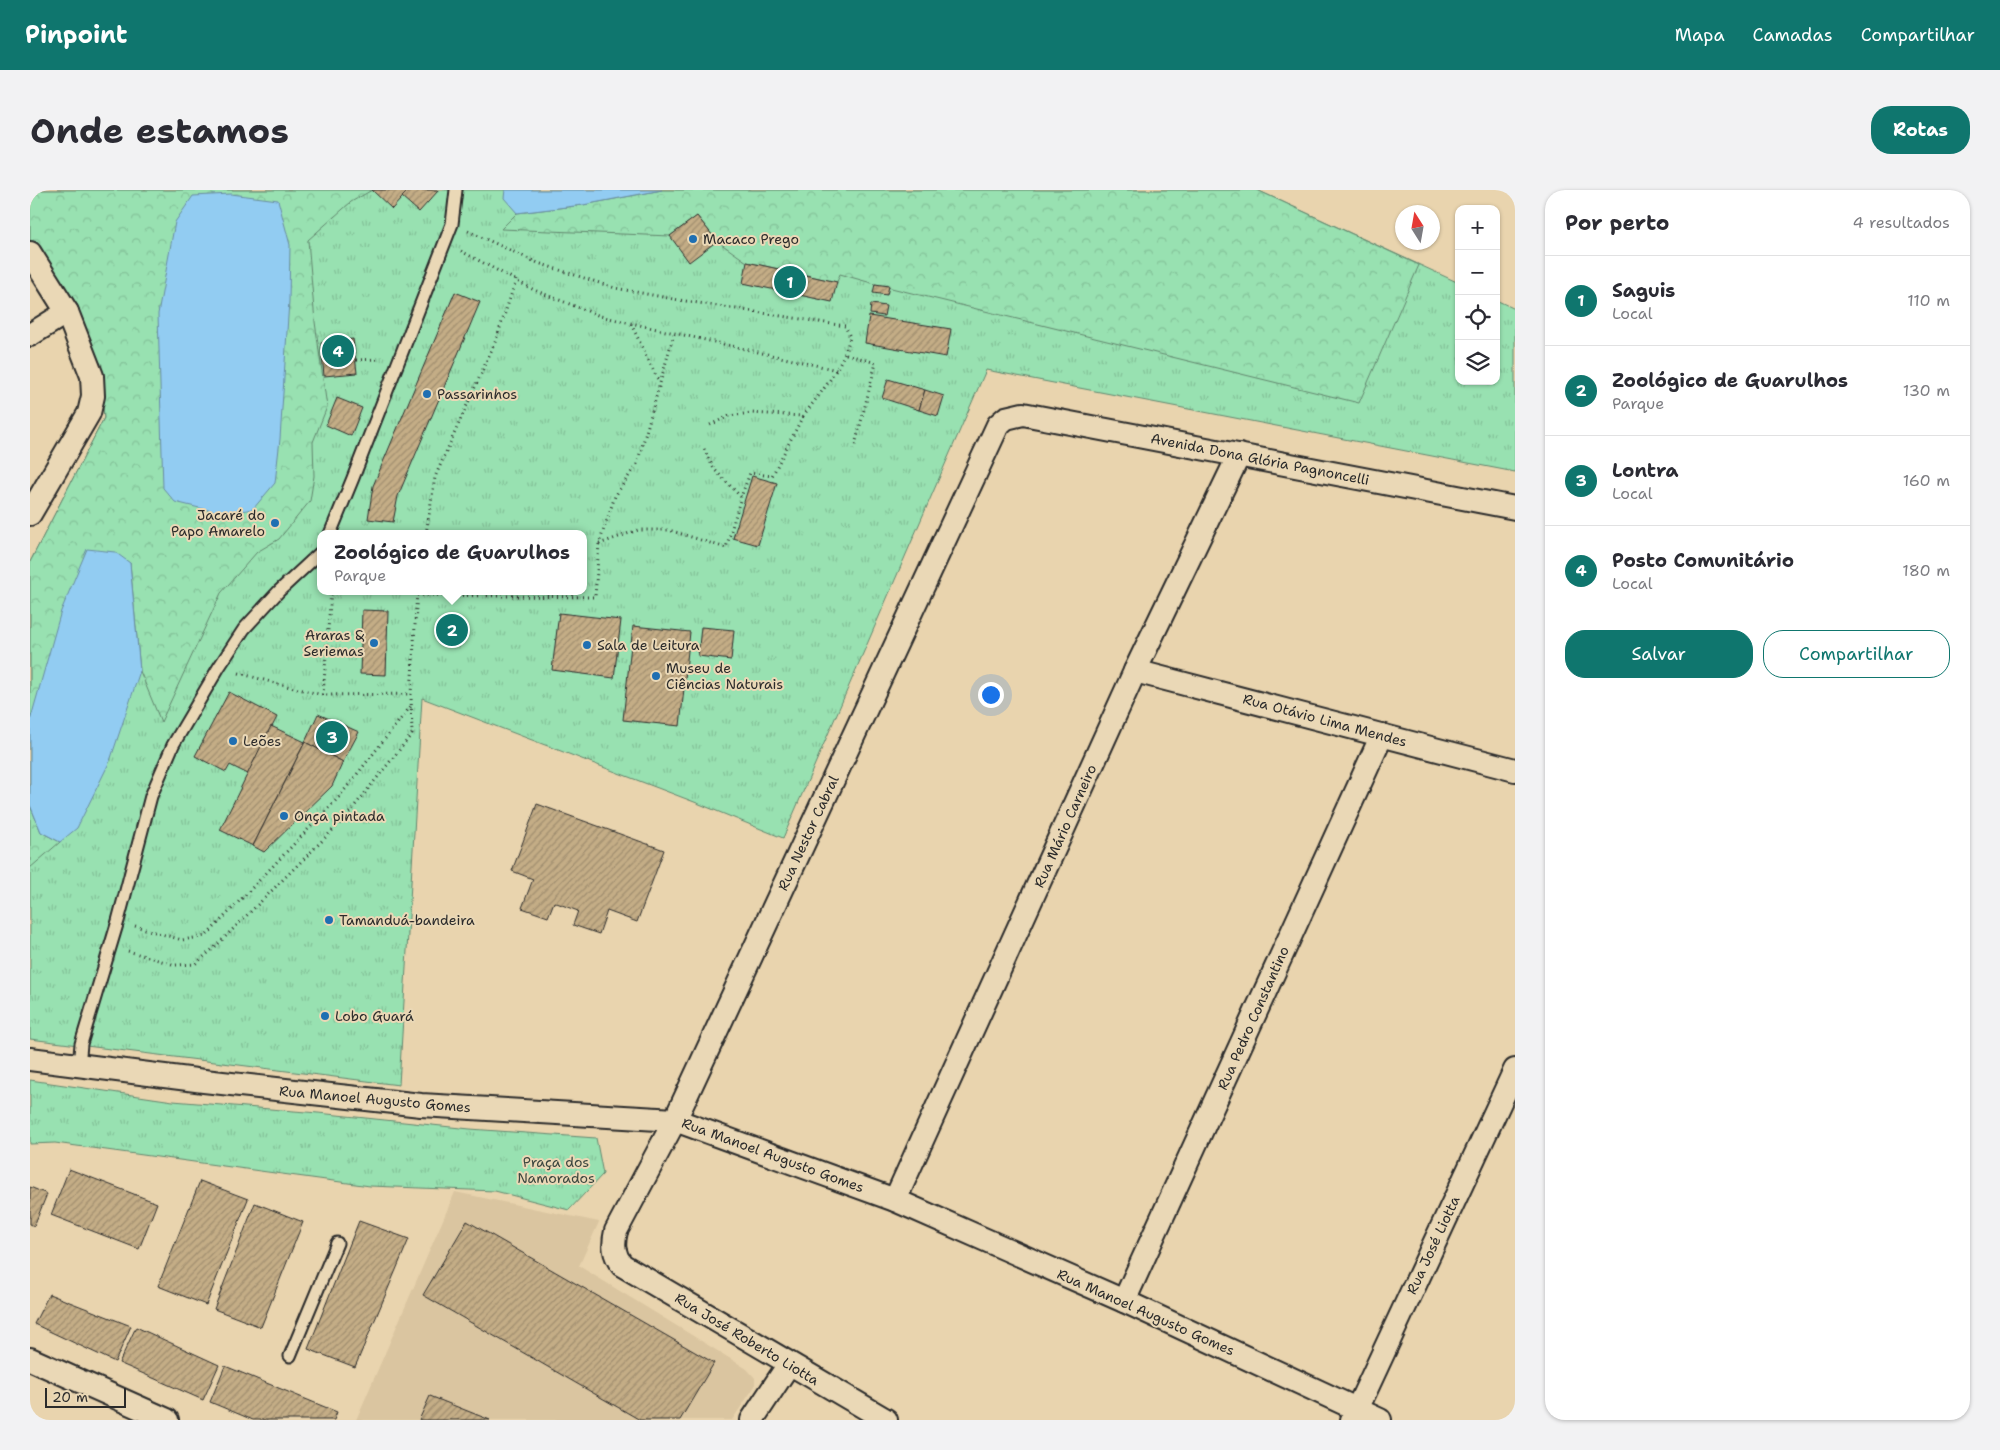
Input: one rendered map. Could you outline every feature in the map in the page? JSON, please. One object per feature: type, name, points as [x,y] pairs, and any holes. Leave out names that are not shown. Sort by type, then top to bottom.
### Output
[{"type":"street","points":[[30,253],[68,312],[92,376],[93,396],[89,413],[30,514]]},
{"type":"street","points":[[30,334],[68,312]]},
{"type":"street","name":"Avenida Dona Glória Pagnoncelli","points":[[1006,418],[1023,414],[1515,508]]},
{"type":"street","name":"Rua Nestor Cabral","points":[[614,1251],[616,1231],[675,1120],[988,445],[998,425],[1006,418]]},
{"type":"street","name":"Rua Mário Carneiro","points":[[895,1200],[1136,671],[1239,455]]},
{"type":"street","name":"Rua Otávio Lima Mendes","points":[[1136,671],[1515,770]]},
{"type":"street","name":"Rua Pedro Constantino","points":[[1124,1301],[1382,735]]},
{"type":"street","name":"Rua Manoel Augusto Gomes","points":[[30,1059],[421,1105],[675,1120],[895,1200],[1124,1301],[1354,1415],[1380,1420]]},
{"type":"street","name":"Rua José Liotta","points":[[1354,1415],[1515,1070]]},
{"type":"street","name":"Rua José Roberto Liotta","points":[[614,1251],[622,1265],[886,1420]]},
{"type":"street","points":[[31,1361],[167,1420]]},
{"type":"street","points":[[752,1420],[789,1364]]},
{"type":"lane","points":[[332,530],[452,224],[456,190]]},
{"type":"lane","points":[[79,1066],[81,1044],[118,921],[151,796],[172,744],[244,629],[278,591],[317,556]]},
{"type":"lane","points":[[290,1356],[337,1243]]},
{"type":"path","points":[[452,224],[538,263],[614,288],[845,326],[850,337],[846,354],[837,370],[803,416],[772,476],[750,473],[726,548],[669,530],[638,530],[599,544]]},
{"type":"path","points":[[445,242],[534,290],[600,316],[837,370]]},
{"type":"path","points":[[427,530],[434,477],[496,340],[516,280]]},
{"type":"path","points":[[631,323],[659,382]]},
{"type":"path","points":[[506,595],[596,597],[599,544],[615,496],[637,464],[674,334]]},
{"type":"path","points":[[846,354],[876,363],[854,449]]},
{"type":"path","points":[[710,425],[729,416],[751,413],[803,416]]},
{"type":"path","points":[[704,449],[714,469],[741,497]]},
{"type":"path","points":[[323,695],[331,595]]},
{"type":"path","points":[[110,946],[175,965],[195,964],[214,948],[346,818],[412,734],[411,694],[417,595]]},
{"type":"path","points":[[219,667],[323,695],[411,694]]},
{"type":"path","points":[[118,921],[182,940],[206,936],[339,797],[411,705]]},
{"type":"shaded area","points":[[455,1192],[599,1222],[579,1266],[747,1369],[755,1378],[755,1386],[732,1420],[356,1420]]},
{"type":"green space","points":[[30,190],[1257,190],[1455,281],[1455,385],[1500,385],[1500,302],[1515,309],[1515,472],[986,370],[783,838],[697,803],[422,698],[399,1085],[30,1039],[30,562],[104,418],[100,363],[30,242]]},
{"type":"green space","points":[[30,190],[372,190],[351,202],[308,240],[315,322],[327,407],[313,442],[314,476],[310,501],[279,539],[257,552],[221,593],[161,722],[140,671],[130,563],[30,721],[30,562],[104,418],[100,363],[30,242]]},
{"type":"green space","points":[[662,190],[1257,190],[1419,265],[1359,403],[840,274],[837,282],[747,262],[717,241],[697,216],[670,236],[501,229],[517,213],[583,205]]},
{"type":"green space","points":[[30,805],[41,832],[60,842],[30,868]]},
{"type":"green space","name":"Praça dos Namorados","points":[[30,1080],[173,1101],[318,1113],[470,1129],[596,1138],[603,1174],[569,1210],[495,1191],[370,1186],[55,1143],[30,1144]]},
{"type":"water","points":[[505,190],[662,190],[583,205],[517,213],[504,198]]},
{"type":"water","points":[[231,194],[278,200],[290,245],[289,301],[280,439],[275,483],[253,509],[224,514],[175,502],[163,488],[158,314],[175,222],[193,196]]},
{"type":"water","points":[[87,549],[115,552],[130,563],[140,671],[110,761],[77,828],[60,842],[41,832],[30,805],[30,721],[61,611]]},
{"type":"building","points":[[372,190],[409,190],[392,209]]},
{"type":"building","points":[[409,190],[438,191],[419,212],[402,197]]},
{"type":"building","name":"Macaco Prego","points":[[697,216],[717,241],[689,262],[670,236]]},
{"type":"building","points":[[747,262],[837,282],[832,302],[743,283]]},
{"type":"building","points":[[875,284],[889,286],[887,295],[873,293]]},
{"type":"building","name":"Passarinhos","points":[[455,292],[480,302],[398,496],[393,522],[368,519],[373,486]]},
{"type":"building","points":[[871,304],[886,306],[884,316],[870,314]]},
{"type":"building","points":[[869,316],[951,329],[946,357],[865,343]]},
{"type":"building","points":[[353,339],[357,373],[324,376],[321,343]]},
{"type":"building","points":[[888,379],[925,390],[919,410],[882,398]]},
{"type":"building","points":[[925,390],[944,396],[938,416],[919,410]]},
{"type":"building","points":[[337,398],[362,408],[351,436],[326,425]]},
{"type":"building","points":[[752,476],[777,483],[758,545],[733,538]]},
{"type":"building","name":"Araras & Seriemas","points":[[362,610],[388,611],[386,675],[360,674]]},
{"type":"building","name":"Sala de Leitura","points":[[559,613],[621,620],[614,678],[552,670]]},
{"type":"building","name":"Museu de Ciências Naturais","points":[[633,626],[690,632],[680,726],[623,720]]},
{"type":"building","points":[[701,627],[734,630],[731,660],[698,656]]},
{"type":"building","name":"Leões","points":[[229,692],[277,717],[248,774],[230,765],[226,772],[195,756]]},
{"type":"building","points":[[318,714],[359,732],[343,762],[305,742]]},
{"type":"building","points":[[271,726],[305,742],[253,846],[220,830]]},
{"type":"building","name":"Onça pintada","points":[[305,742],[343,762],[332,786],[264,852],[253,846]]},
{"type":"building","points":[[537,804],[664,850],[637,922],[607,911],[599,934],[573,925],[578,911],[554,902],[548,917],[522,908],[533,879],[512,871]]},
{"type":"building","points":[[69,1169],[157,1203],[139,1249],[51,1215]]},
{"type":"building","points":[[200,1181],[248,1199],[206,1305],[158,1286]]},
{"type":"building","points":[[30,1187],[47,1194],[34,1226],[30,1224]]},
{"type":"building","points":[[255,1203],[303,1222],[261,1327],[214,1309]]},
{"type":"building","points":[[359,1221],[409,1239],[355,1367],[308,1349]]},
{"type":"building","points":[[467,1221],[714,1363],[680,1420],[640,1420],[423,1295]]},
{"type":"building","points":[[49,1294],[131,1326],[115,1362],[34,1324]]},
{"type":"building","points":[[136,1327],[219,1365],[203,1400],[119,1363]]},
{"type":"building","points":[[225,1366],[337,1412],[334,1420],[253,1420],[210,1402]]},
{"type":"building","points":[[430,1396],[490,1420],[419,1420]]},
{"type":"place","name":"Macaco Prego","points":[[693,239]]},
{"type":"place","name":"Saguis","points":[[790,282]]},
{"type":"place","name":"Posto Comunitário","points":[[338,351]]},
{"type":"place","name":"Passarinhos","points":[[427,394]]},
{"type":"place","name":"Jacaré do Papo Amarelo","points":[[275,523]]},
{"type":"place","name":"Zoológico de Guarulhos","points":[[452,630]]},
{"type":"place","name":"Araras & Seriemas","points":[[374,643]]},
{"type":"place","name":"Sala de Leitura","points":[[587,645]]},
{"type":"place","name":"Museu de Ciências Naturais","points":[[656,676]]},
{"type":"place","name":"Lontra","points":[[332,737]]},
{"type":"place","name":"Leões","points":[[233,741]]},
{"type":"place","name":"Onça pintada","points":[[284,816]]},
{"type":"place","name":"Tamanduá-bandeira","points":[[329,920]]},
{"type":"place","name":"Lobo Guará","points":[[325,1016]]}]
